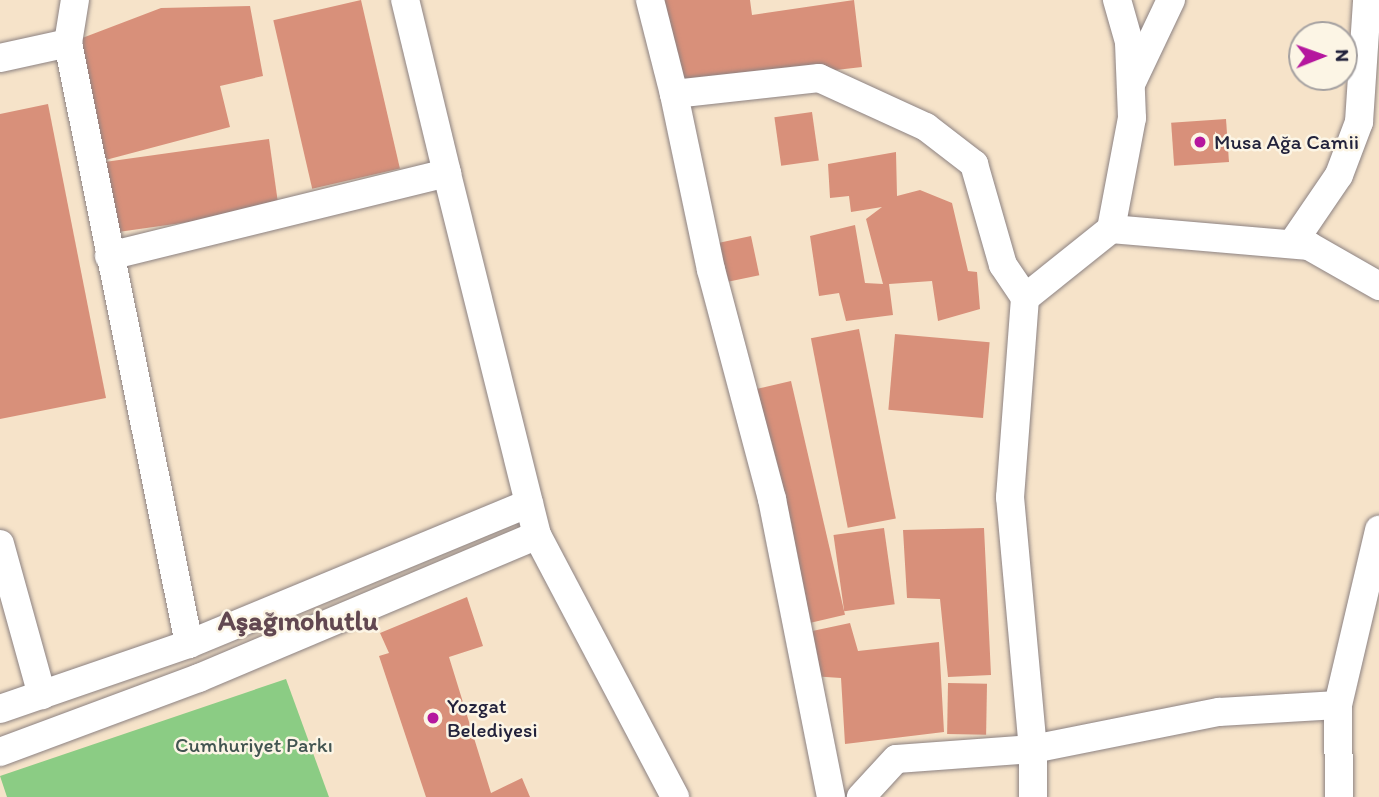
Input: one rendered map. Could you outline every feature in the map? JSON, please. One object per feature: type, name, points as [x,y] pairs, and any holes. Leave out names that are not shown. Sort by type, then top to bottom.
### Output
[{"type":"street","points":[[75,0],[68,43],[109,256],[190,644]]},
{"type":"street","points":[[405,0],[537,535],[675,797]]},
{"type":"street","points":[[650,0],[674,94],[711,270],[772,499],[831,797]]},
{"type":"street","points":[[1025,298],[1111,229],[1132,118],[1129,42],[1117,0]]},
{"type":"street","points":[[1130,85],[1171,0]]},
{"type":"street","points":[[1292,244],[1339,175],[1359,122],[1367,0]]},
{"type":"street","points":[[0,58],[68,43]]},
{"type":"street","points":[[674,94],[819,78],[926,127],[974,164],[1003,265],[1025,298],[1010,497],[1033,749],[1033,797]]},
{"type":"street","points":[[109,256],[447,173]]},
{"type":"street","points":[[1111,229],[1309,246],[1379,286]]},
{"type":"street","points":[[0,709],[190,644],[529,503]]},
{"type":"street","points":[[1339,797],[1338,705],[1379,530]]},
{"type":"street","points":[[0,752],[199,678],[537,535]]},
{"type":"street","points":[[0,544],[42,695]]},
{"type":"street","points":[[861,797],[896,759],[1033,749],[1219,712],[1338,705]]},
{"type":"green space","name":"Cumhuriyet Parkı","points":[[286,679],[329,797],[7,797],[0,776]]},
{"type":"building","points":[[361,0],[400,169],[312,189],[273,20]]},
{"type":"building","points":[[656,0],[750,0],[752,15],[854,0],[862,67],[678,88]]},
{"type":"building","points":[[250,6],[263,76],[220,86],[230,127],[98,162],[77,40],[161,8]]},
{"type":"building","points":[[48,104],[106,398],[0,419],[0,114]]},
{"type":"building","points":[[812,112],[819,161],[781,166],[774,117]]},
{"type":"building","name":"Musa Ağa Camii","points":[[1226,119],[1229,162],[1174,166],[1171,123]]},
{"type":"building","points":[[269,139],[279,209],[108,233],[98,163]]},
{"type":"building","points":[[896,152],[897,196],[920,190],[952,203],[968,271],[977,272],[980,309],[938,321],[932,281],[889,284],[893,315],[846,321],[839,293],[819,296],[810,236],[855,225],[865,283],[883,284],[866,219],[882,207],[851,212],[849,196],[830,198],[828,164]]},
{"type":"building","points":[[751,236],[759,275],[718,284],[710,245]]},
{"type":"building","points":[[859,329],[896,518],[848,528],[811,338]]},
{"type":"building","points":[[895,334],[990,342],[983,418],[888,410]]},
{"type":"building","points":[[791,381],[845,615],[802,625],[748,391]]},
{"type":"building","points":[[884,528],[895,604],[844,611],[833,535]]},
{"type":"building","points":[[984,528],[991,675],[948,677],[940,599],[907,598],[903,530]]},
{"type":"building","name":"Yozgat Belediyesi","points":[[467,597],[483,646],[449,657],[491,793],[522,778],[530,797],[426,797],[379,656],[389,653],[380,633]]},
{"type":"building","points":[[850,623],[858,651],[939,642],[944,732],[845,744],[841,678],[811,676],[803,633]]},
{"type":"building","points":[[948,683],[987,684],[986,735],[947,734]]},
{"type":"place","name":"Musa Ağa Camii","points":[[1200,142]]},
{"type":"place","name":"Yozgat Belediyesi","points":[[433,718]]},
{"type":"district","name":"Aşağınohutlu","points":[[298,620]]}]
